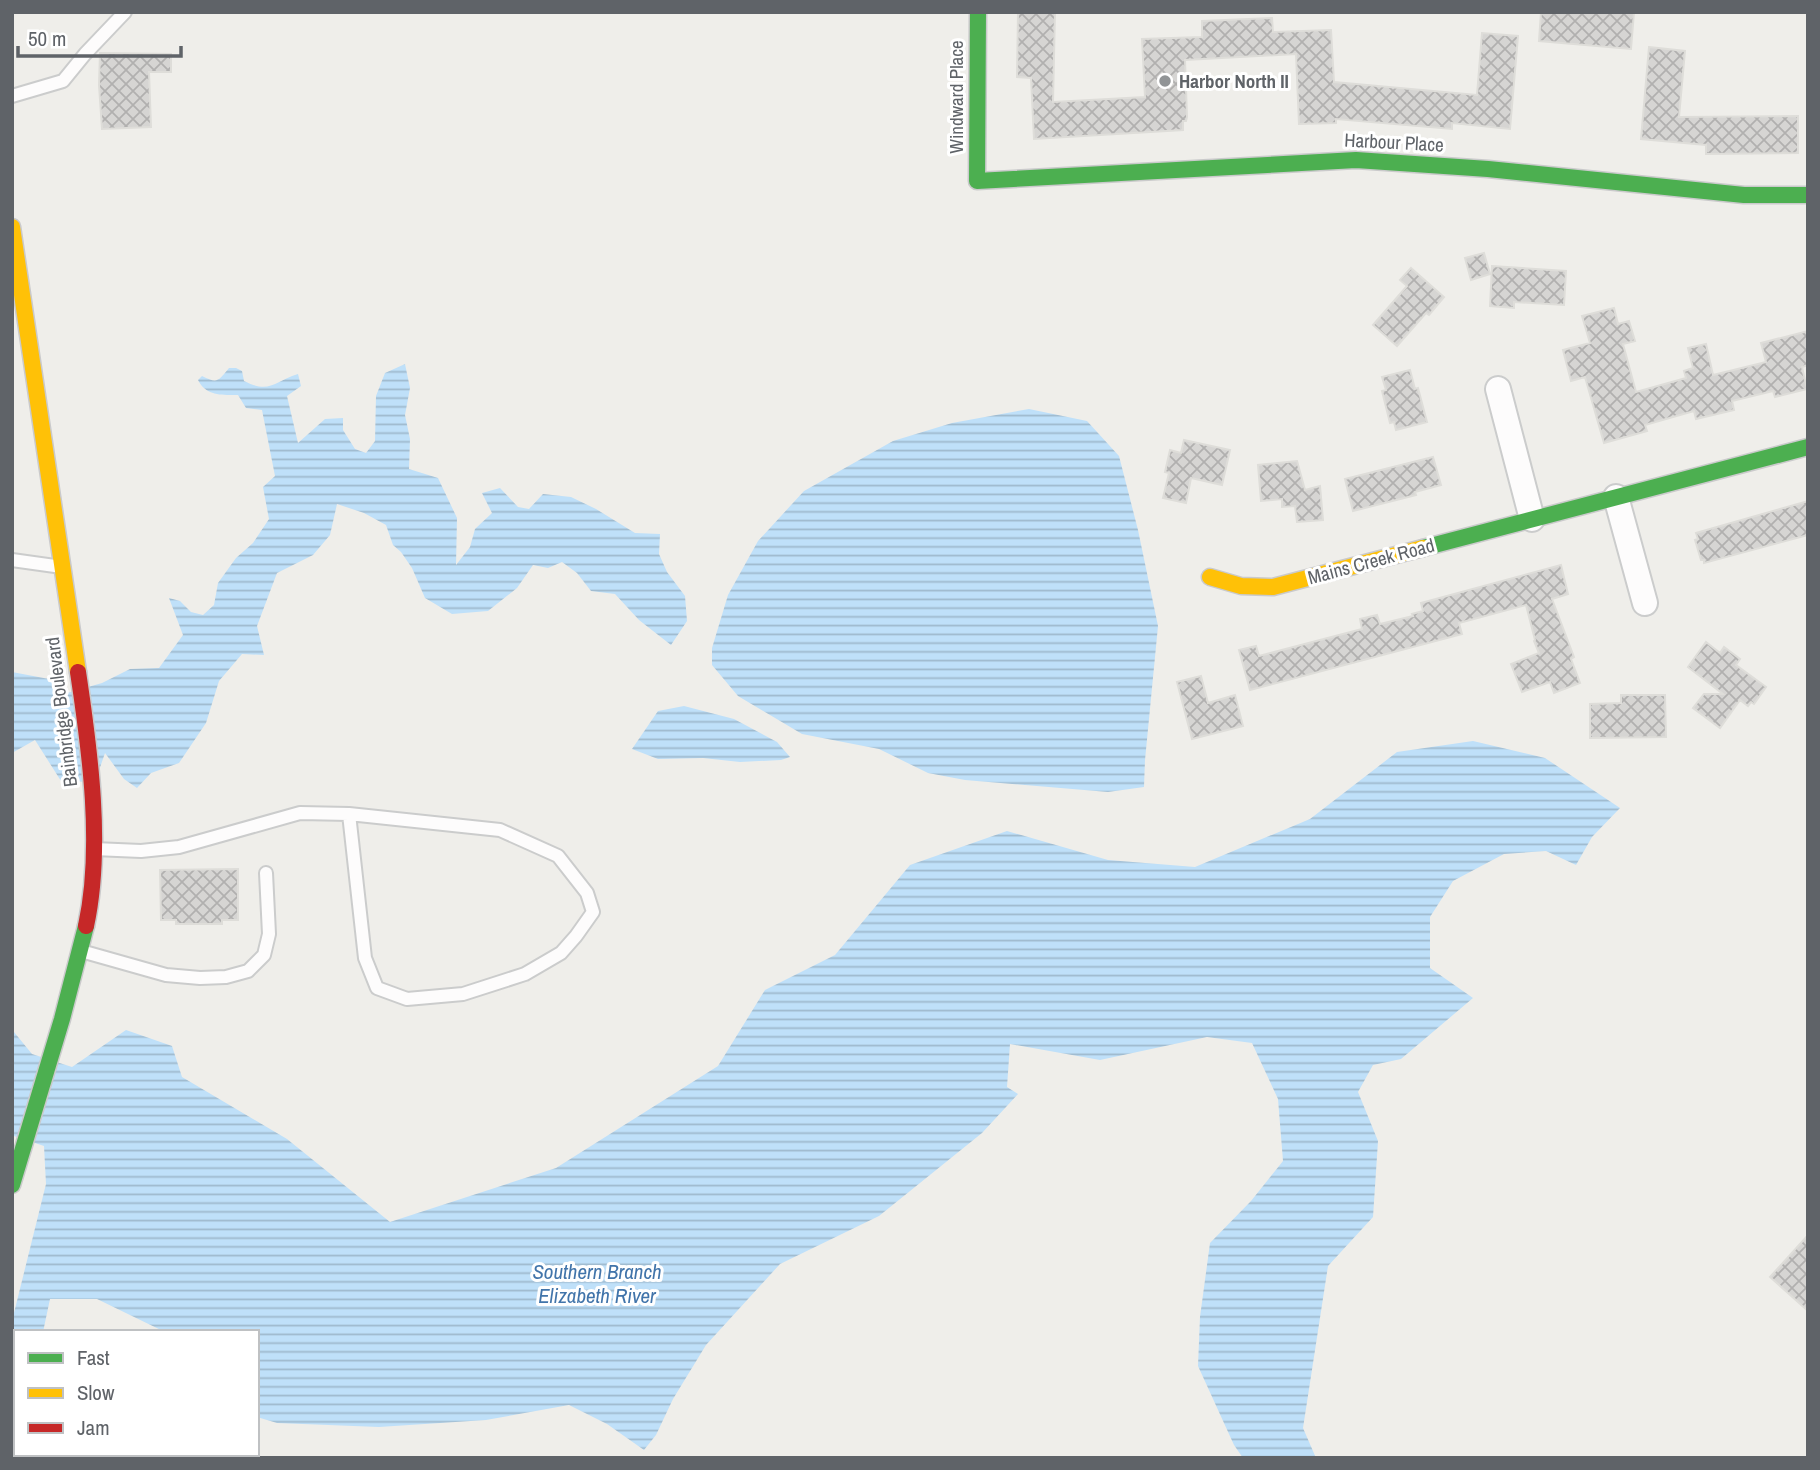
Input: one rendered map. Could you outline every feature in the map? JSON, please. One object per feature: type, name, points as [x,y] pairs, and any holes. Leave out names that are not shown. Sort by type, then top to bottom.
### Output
[{"type":"street","name":"Windward Place","points":[[977,181],[978,12]]},
{"type":"street","name":"Harbour Place","points":[[977,181],[1356,160],[1488,169],[1744,195],[1808,195]]},
{"type":"street","name":"Bainbridge Boulevard","points":[[12,227],[78,663],[94,813],[90,906],[80,951],[12,1185]]},
{"type":"street","points":[[1498,389],[1532,519]]},
{"type":"street","name":"Mains Creek Road","points":[[1210,577],[1234,586],[1273,587],[1808,447]]},
{"type":"street","points":[[1616,497],[1646,603]]},
{"type":"lane","points":[[12,96],[63,81],[125,12]]},
{"type":"lane","points":[[12,560],[62,567]]},
{"type":"lane","points":[[94,849],[141,851],[180,847],[300,813],[349,814],[500,830],[558,856],[587,893],[593,912],[561,953],[525,974],[463,994],[407,999],[377,988],[365,958],[349,814]]},
{"type":"lane","points":[[80,951],[166,975],[226,977],[248,971],[264,955],[269,934],[266,873]]},
{"type":"water","points":[[405,364],[410,388],[405,415],[410,439],[409,469],[438,478],[457,518],[456,565],[470,547],[475,529],[492,513],[482,493],[500,488],[518,507],[529,509],[543,494],[571,497],[635,533],[660,534],[659,554],[667,572],[685,596],[687,621],[671,645],[639,620],[615,594],[591,591],[577,573],[562,562],[548,568],[533,565],[517,588],[488,611],[452,614],[425,598],[412,568],[393,545],[386,525],[364,513],[337,504],[330,535],[313,555],[277,573],[257,626],[264,655],[242,654],[219,681],[206,723],[179,763],[151,773],[137,788],[124,779],[105,753],[95,782],[61,781],[35,740],[12,753],[12,672],[49,679],[67,693],[102,683],[130,669],[159,668],[183,635],[169,598],[180,601],[191,612],[203,615],[214,605],[218,583],[236,558],[253,543],[269,519],[263,487],[275,476],[262,410],[246,408],[238,395],[210,392],[198,380],[202,376],[217,380],[229,368],[236,368],[242,371],[244,381],[266,387],[298,374],[301,386],[287,396],[298,443],[325,419],[343,418],[343,430],[355,449],[366,453],[375,441],[376,396],[385,373]]},
{"type":"water","points":[[1029,409],[1087,421],[1119,456],[1158,626],[1144,787],[1108,792],[965,780],[928,773],[879,749],[802,734],[738,696],[712,665],[712,648],[728,595],[758,541],[804,491],[893,441],[952,423]]},
{"type":"water","points":[[684,706],[734,719],[777,742],[790,757],[740,762],[703,758],[658,759],[632,749],[658,711]]},
{"type":"water","name":"Southern Branch Elizabeth River","points":[[1473,741],[1545,758],[1620,808],[1592,837],[1576,865],[1546,851],[1504,854],[1453,881],[1430,917],[1430,968],[1473,998],[1401,1059],[1373,1065],[1358,1092],[1378,1141],[1373,1217],[1328,1266],[1303,1428],[1316,1458],[1243,1458],[1234,1445],[1198,1366],[1200,1317],[1210,1243],[1251,1201],[1283,1161],[1278,1099],[1252,1043],[1207,1037],[1100,1060],[1010,1044],[1007,1087],[1018,1094],[982,1133],[879,1216],[780,1264],[706,1345],[673,1399],[656,1435],[644,1450],[607,1424],[569,1405],[486,1420],[379,1427],[277,1423],[259,1418],[259,1330],[161,1330],[97,1299],[50,1299],[43,1330],[14,1330],[12,1371],[12,1321],[46,1184],[44,1146],[12,1137],[12,932],[14,1032],[32,1054],[72,1067],[126,1030],[172,1046],[182,1077],[287,1139],[390,1222],[556,1168],[718,1066],[765,990],[835,955],[910,865],[1007,831],[1108,860],[1195,867],[1310,819],[1397,752]]},
{"type":"building","points":[[1018,12],[1055,12],[1053,102],[1145,97],[1142,39],[1202,37],[1202,21],[1272,18],[1273,32],[1331,30],[1334,82],[1477,95],[1482,33],[1518,36],[1510,129],[1452,123],[1452,129],[1336,119],[1336,123],[1299,124],[1296,54],[1185,60],[1187,117],[1186,121],[1183,121],[1183,130],[1034,139],[1031,78],[1017,77]]},
{"type":"building","points":[[1541,12],[1634,12],[1631,49],[1539,41]]},
{"type":"building","points":[[1649,47],[1685,51],[1679,117],[1798,116],[1798,153],[1706,154],[1706,145],[1641,139]]},
{"type":"building","points":[[100,53],[171,54],[171,72],[149,72],[151,127],[102,129]]},
{"type":"building","points":[[1484,253],[1490,274],[1471,280],[1465,258]]},
{"type":"building","points":[[1492,266],[1566,271],[1564,305],[1514,302],[1514,308],[1490,306]]},
{"type":"building","points":[[1411,268],[1444,297],[1397,346],[1373,325],[1407,286],[1400,280]]},
{"type":"building","points":[[1614,308],[1618,324],[1629,321],[1635,341],[1623,344],[1636,392],[1686,378],[1684,371],[1693,368],[1688,348],[1706,344],[1713,375],[1766,362],[1761,343],[1808,331],[1808,365],[1802,367],[1807,389],[1775,397],[1773,391],[1732,401],[1734,410],[1696,419],[1694,411],[1645,425],[1647,431],[1604,443],[1585,377],[1571,381],[1563,350],[1590,343],[1582,316]]},
{"type":"building","points":[[1410,370],[1427,422],[1396,430],[1394,422],[1390,423],[1382,391],[1386,390],[1382,377]]},
{"type":"building","points":[[1184,440],[1230,450],[1222,485],[1191,478],[1186,503],[1163,498],[1169,473],[1165,472],[1170,450],[1181,453]]},
{"type":"building","points":[[1433,457],[1441,485],[1415,492],[1416,495],[1353,511],[1345,479]]},
{"type":"building","points":[[1297,461],[1305,490],[1320,486],[1323,520],[1297,522],[1295,506],[1282,507],[1282,499],[1261,501],[1258,465]]},
{"type":"building","points":[[1808,501],[1808,535],[1704,563],[1704,560],[1701,560],[1695,540],[1698,539],[1696,533]]},
{"type":"building","points":[[1561,565],[1568,594],[1552,599],[1574,657],[1571,659],[1580,683],[1554,693],[1550,682],[1522,692],[1511,664],[1539,653],[1526,605],[1459,623],[1462,634],[1250,690],[1239,650],[1256,646],[1259,656],[1362,629],[1360,619],[1377,615],[1380,624],[1413,616],[1412,614],[1423,611],[1421,603]]},
{"type":"building","points":[[1706,642],[1720,653],[1724,647],[1740,659],[1736,665],[1766,687],[1754,704],[1751,702],[1748,706],[1740,700],[1720,728],[1693,708],[1704,694],[1723,694],[1688,667]]},
{"type":"building","points":[[1201,676],[1208,703],[1235,695],[1243,726],[1192,739],[1177,682]]},
{"type":"building","points":[[1621,695],[1665,695],[1666,737],[1590,738],[1590,704],[1621,703]]},
{"type":"building","points":[[238,869],[238,920],[222,920],[222,924],[176,924],[176,920],[161,920],[160,870]]},
{"type":"building","points":[[1808,1235],[1808,1311],[1770,1277]]},
{"type":"traffic: fast","points":[[978,12],[977,181],[1356,160],[1488,169],[1744,195],[1808,195]]},
{"type":"traffic: fast","points":[[1423,548],[1808,447]]},
{"type":"traffic: fast","points":[[12,1185],[62,1019],[86,926]]},
{"type":"traffic: slow","points":[[12,227],[78,672]]},
{"type":"traffic: slow","points":[[1210,577],[1241,586],[1273,587],[1423,548]]},
{"type":"traffic: jam","points":[[78,672],[93,799],[94,865],[86,926]]},
{"type":"place","name":"Harbor North II","points":[[1165,81]]}]
